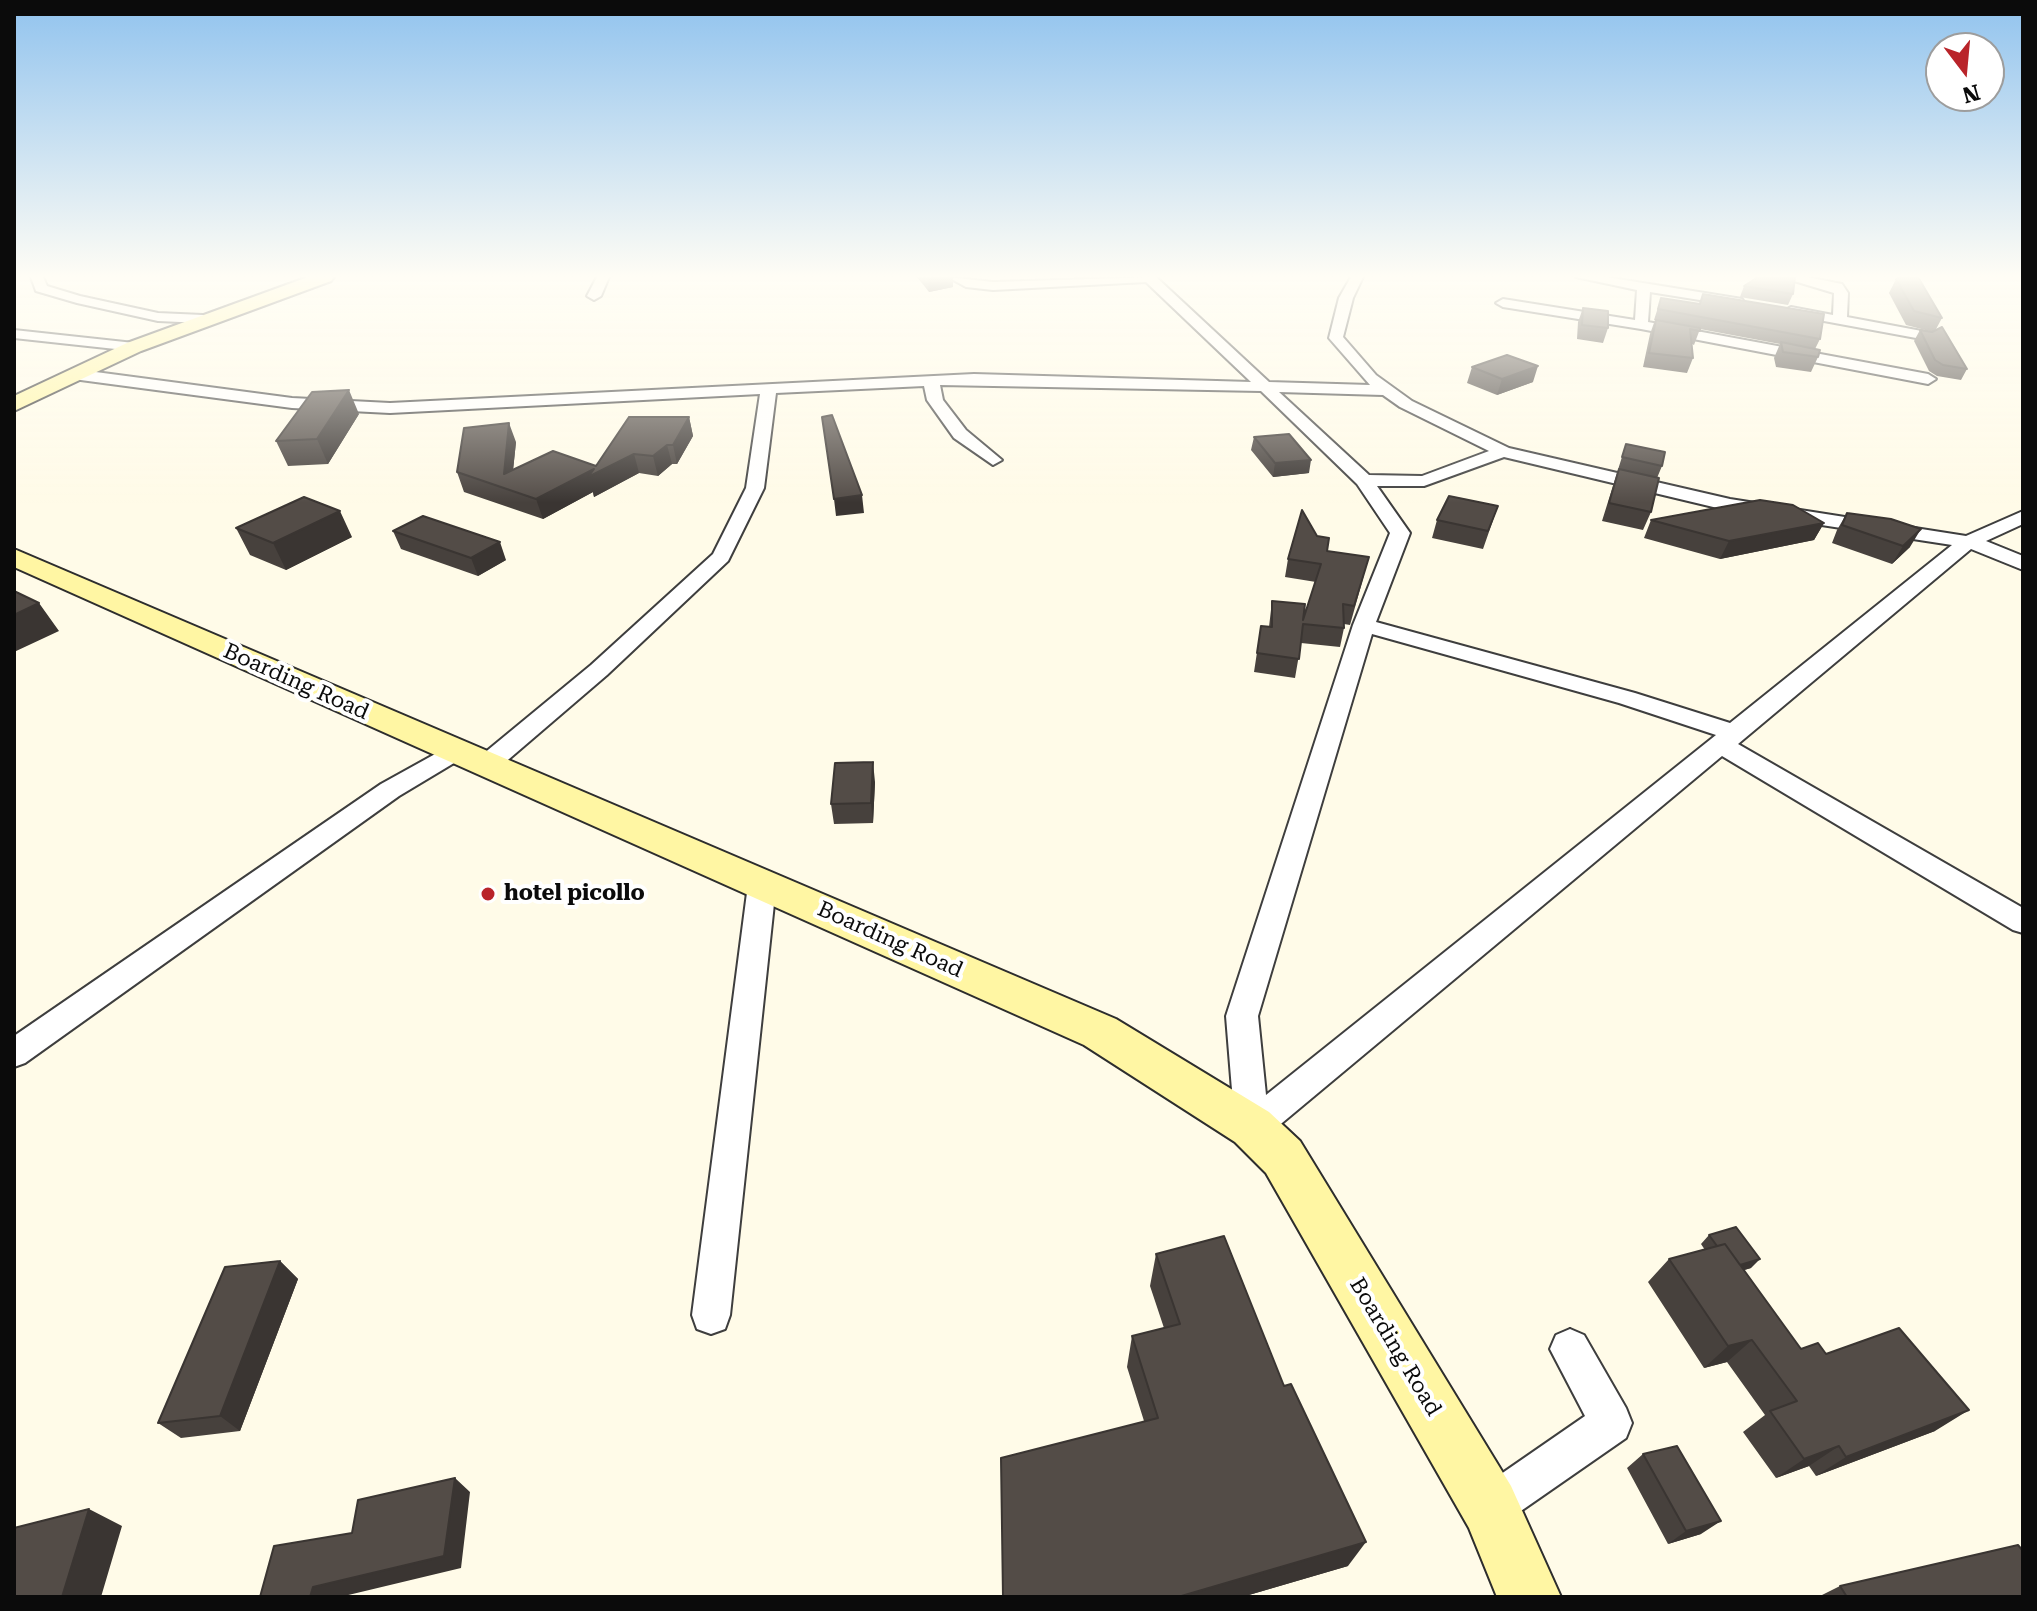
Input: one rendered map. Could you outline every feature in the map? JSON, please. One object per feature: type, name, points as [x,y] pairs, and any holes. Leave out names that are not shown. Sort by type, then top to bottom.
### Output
[{"type":"main road","points":[[14,404],[122,352]]},
{"type":"main road","name":"Boarding Road","points":[[14,557],[1100,1032],[1252,1127],[1283,1157],[1490,1507],[1529,1597]]},
{"type":"street","points":[[1227,352],[1364,480],[1400,533],[1364,625],[1242,1016],[1252,1127]]},
{"type":"street","points":[[1348,352],[1371,378],[1406,404],[1503,452],[1730,505],[1968,542],[1998,551],[2023,564]]},
{"type":"street","points":[[1785,352],[1928,379]]},
{"type":"street","points":[[73,374],[292,403],[390,408],[931,381],[1098,380],[1387,390]]},
{"type":"street","points":[[931,381],[935,400],[960,434],[993,460]]},
{"type":"street","points":[[14,1053],[390,790],[471,758],[599,670],[721,557],[755,488],[769,388]]},
{"type":"street","points":[[1364,480],[1424,481],[1503,452]]},
{"type":"street","points":[[1252,1127],[1968,542],[2023,517]]},
{"type":"street","points":[[1364,625],[1627,698],[1727,738],[2022,921]]},
{"type":"street","points":[[711,1315],[762,885]]},
{"type":"street","points":[[1490,1507],[1611,1423],[1570,1349]]},
{"type":"building","points":[[1692,352],[1693,358],[1649,353]]},
{"type":"building","points":[[1784,352],[1819,352],[1818,357]]},
{"type":"building","points":[[1931,352],[1957,352],[1967,369],[1943,365],[1935,360]]},
{"type":"building","points":[[1507,355],[1538,366],[1502,379],[1472,367]]},
{"type":"building","points":[[349,390],[317,439],[276,441],[312,392]]},
{"type":"building","points":[[832,415],[862,495],[834,499],[822,417]]},
{"type":"building","points":[[629,417],[689,417],[673,445],[667,445],[653,456],[634,454],[588,477],[594,469],[536,499],[457,472],[464,428],[509,423],[504,474],[553,451],[596,466]]},
{"type":"building","points":[[1289,434],[1311,460],[1275,463],[1254,437]]},
{"type":"building","points":[[1626,444],[1665,452],[1662,466],[1622,457]]},
{"type":"building","points":[[1619,469],[1659,478],[1651,512],[1609,503]]},
{"type":"building","points":[[1449,496],[1498,506],[1488,531],[1437,520]]},
{"type":"building","points":[[304,497],[340,511],[273,543],[236,528]]},
{"type":"building","points":[[1760,500],[1793,505],[1824,523],[1729,541],[1651,520]]},
{"type":"building","points":[[1302,510],[1317,536],[1329,538],[1327,551],[1369,557],[1354,606],[1343,604],[1344,628],[1303,624],[1299,659],[1257,653],[1261,626],[1272,627],[1272,601],[1305,604],[1303,620],[1321,564],[1288,559]]},
{"type":"building","points":[[1847,513],[1891,519],[1921,529],[1903,546],[1842,525]]},
{"type":"building","points":[[423,516],[500,542],[471,558],[393,531]]},
{"type":"building","points":[[14,591],[39,603],[14,615]]},
{"type":"building","points":[[873,762],[871,803],[831,804],[835,763]]},
{"type":"building","points":[[1736,1227],[1760,1259],[1740,1265],[1725,1244],[1717,1246],[1709,1235]]},
{"type":"building","points":[[1224,1236],[1284,1386],[1291,1384],[1366,1542],[1178,1597],[1003,1597],[1001,1458],[1158,1418],[1132,1336],[1180,1324],[1156,1254]]},
{"type":"building","points":[[1725,1244],[1801,1349],[1818,1343],[1826,1354],[1899,1328],[1969,1410],[1846,1457],[1839,1446],[1804,1459],[1770,1411],[1797,1401],[1752,1340],[1728,1346],[1669,1259]]},
{"type":"building","points":[[280,1261],[220,1416],[158,1423],[225,1267]]},
{"type":"building","points":[[1677,1446],[1721,1521],[1686,1531],[1643,1454]]},
{"type":"building","points":[[455,1478],[444,1556],[313,1587],[310,1597],[260,1597],[274,1546],[352,1533],[358,1500]]},
{"type":"building","points":[[89,1509],[62,1597],[14,1597],[14,1528]]},
{"type":"building","points":[[2018,1545],[2023,1551],[2023,1597],[1847,1597],[1840,1586]]},
{"type":"place","name":"hotel picollo","points":[[488,894]]}]
